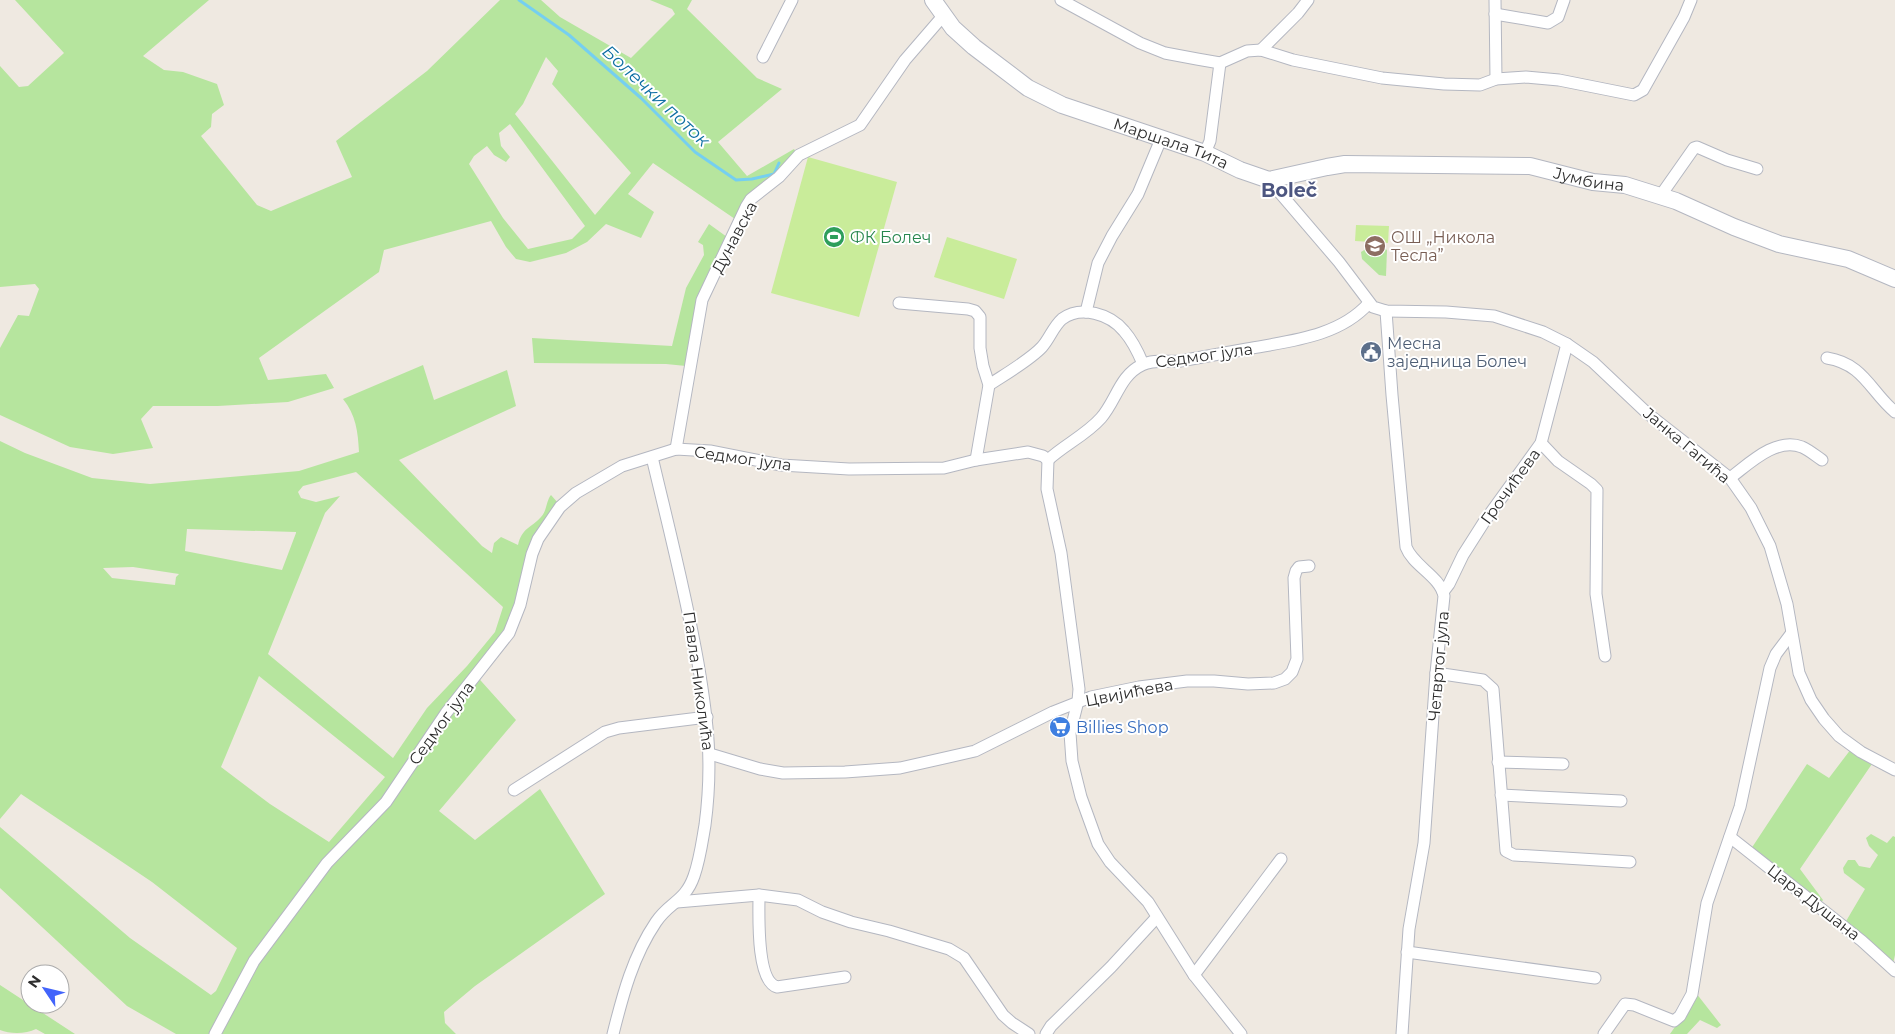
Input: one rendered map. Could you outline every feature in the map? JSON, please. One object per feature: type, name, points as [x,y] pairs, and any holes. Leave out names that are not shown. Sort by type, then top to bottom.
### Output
[{"type":"street","points":[[763,57],[792,0]]},
{"type":"street","name":"Маршала Тита","points":[[933,0],[953,28],[974,47],[1028,88],[1043,97],[1205,153],[1256,177],[1269,180]]},
{"type":"street","points":[[1061,0],[1073,5],[1106,26],[1165,53],[1220,63],[1247,51],[1261,50],[1293,60],[1382,78],[1444,84],[1480,85],[1496,79],[1518,77],[1559,80],[1634,95],[1639,93],[1649,80],[1684,17],[1691,0]]},
{"type":"street","points":[[1261,50],[1308,0]]},
{"type":"street","points":[[1495,0],[1496,79]]},
{"type":"street","points":[[1495,14],[1548,23],[1558,17],[1564,0]]},
{"type":"street","name":"Дунавска","points":[[676,449],[702,300],[746,207],[752,199],[779,177],[798,155],[860,125],[905,60],[943,16]]},
{"type":"street","points":[[1205,153],[1210,140],[1220,63]]},
{"type":"street","points":[[1086,312],[1098,263],[1138,194],[1161,139]]},
{"type":"street","points":[[1661,196],[1694,148],[1701,148],[1727,160],[1758,169]]},
{"type":"street","name":"Јумбина","points":[[1269,180],[1327,166],[1344,164],[1530,166],[1593,182],[1632,187],[1661,196],[1772,242],[1848,259],[1895,279]]},
{"type":"street","points":[[1269,180],[1339,262],[1369,303],[1373,307],[1386,311]]},
{"type":"street","points":[[899,303],[968,309],[980,317],[980,348],[989,385],[976,460]]},
{"type":"street","name":"Седмог јула","points":[[215,1034],[254,961],[327,863],[386,802],[451,706],[505,640],[520,605],[532,554],[544,528],[560,507],[576,493],[601,477],[622,466],[676,449],[710,451],[781,465],[849,469],[944,468],[976,460],[1028,452],[1044,456],[1048,460],[1064,446],[1084,433],[1101,417],[1124,380],[1132,371],[1143,364],[1177,361],[1319,334],[1361,312],[1369,303]]},
{"type":"street","name":"Јанка Гагића","points":[[1386,311],[1446,312],[1494,316],[1543,332],[1567,344],[1593,362],[1647,413],[1730,478],[1751,508],[1770,546],[1787,604],[1791,634],[1799,673],[1804,687],[1824,719],[1849,744],[1895,770]]},
{"type":"street","name":"Четвртог јула","points":[[1386,311],[1406,547],[1409,554],[1439,585],[1443,592],[1424,842],[1407,952],[1402,1034]]},
{"type":"street","points":[[989,385],[1042,347],[1054,327],[1072,313],[1086,312],[1101,315],[1114,321],[1124,331],[1137,350],[1143,364]]},
{"type":"street","name":"Грочићева","points":[[1443,592],[1449,584],[1463,554],[1484,522],[1541,443],[1567,344]]},
{"type":"street","points":[[1827,358],[1847,364],[1858,371],[1895,412]]},
{"type":"street","points":[[1541,443],[1558,461],[1597,490],[1596,594],[1605,656]]},
{"type":"street","points":[[1730,478],[1768,451],[1789,445],[1803,447],[1822,460]]},
{"type":"street","name":"Павла Николића","points":[[613,1034],[629,973],[638,952],[656,921],[670,906],[686,894],[699,858],[709,796],[710,754],[707,717],[688,604],[652,457]]},
{"type":"street","points":[[1048,460],[1048,489],[1061,553],[1079,689],[1070,733],[1072,761],[1088,820],[1098,844],[1110,862],[1148,902],[1194,975],[1241,1034]]},
{"type":"street","name":"Цвијићева","points":[[710,754],[760,769],[783,773],[845,772],[900,768],[975,751],[1078,701],[1139,687],[1187,681],[1248,684],[1274,683],[1285,679],[1292,672],[1297,659],[1293,587],[1296,571],[1300,566],[1309,566]]},
{"type":"street","points":[[1604,1034],[1626,1004],[1634,1005],[1671,1021],[1676,1020],[1680,1016],[1692,994],[1708,903],[1747,780],[1770,668],[1776,654],[1791,634]]},
{"type":"street","points":[[1436,674],[1483,680],[1492,689],[1506,851],[1509,854],[1630,862]]},
{"type":"street","points":[[514,790],[605,732],[619,728],[707,717]]},
{"type":"street","points":[[1498,762],[1563,764]]},
{"type":"street","points":[[1501,795],[1621,801]]},
{"type":"street","name":"Цара Душана","points":[[1730,837],[1862,941],[1895,971]]},
{"type":"street","points":[[1194,975],[1281,859]]},
{"type":"street","points":[[677,902],[759,895],[798,900],[822,912],[851,922],[954,951],[964,958],[1003,1015],[1012,1024],[1029,1034]]},
{"type":"street","points":[[759,895],[760,949],[770,984],[777,987],[845,977]]},
{"type":"street","points":[[1046,1034],[1051,1026],[1111,967],[1157,917]]},
{"type":"street","points":[[1407,952],[1595,978]]},
{"type":"green space","points":[[15,0],[209,0],[143,56],[164,70],[183,72],[217,84],[224,105],[212,114],[211,127],[201,136],[257,205],[271,211],[352,177],[336,141],[427,71],[500,0],[541,0],[560,17],[631,58],[675,14],[672,9],[650,0],[692,0],[687,9],[757,78],[782,89],[718,142],[747,176],[794,149],[797,154],[735,219],[653,163],[628,194],[654,212],[641,238],[606,224],[587,242],[566,253],[530,262],[516,259],[506,247],[491,221],[384,250],[379,272],[259,358],[268,380],[326,374],[334,388],[288,402],[218,406],[153,406],[141,419],[153,448],[113,454],[70,447],[0,415],[0,348],[18,315],[29,316],[39,289],[35,284],[0,287],[0,66],[19,87],[28,86],[64,53]],"holes":[[[546,57],[558,71],[552,84],[631,173],[595,215],[515,114],[523,104]],[[510,124],[585,226],[572,239],[528,249],[503,218],[469,164],[474,156],[487,146],[494,155],[506,162],[510,157],[501,146],[499,133]]]},
{"type":"green space","name":"ФК Болеч","points":[[808,157],[897,182],[859,317],[771,293]]},
{"type":"green space","points":[[709,224],[727,237],[686,366],[666,364],[534,363],[532,338],[672,346],[686,288],[704,255],[703,245],[698,242]]},
{"type":"green space","points":[[1356,225],[1389,226],[1388,243],[1355,241]]},
{"type":"green space","points":[[947,237],[1017,259],[1004,299],[934,277]]},
{"type":"green space","points":[[1369,247],[1387,250],[1386,276],[1379,275],[1362,259],[1361,252]]},
{"type":"green space","points":[[423,365],[434,400],[507,370],[516,406],[399,460],[482,546],[492,553],[494,543],[501,537],[518,545],[524,532],[543,515],[551,495],[558,503],[504,632],[473,672],[516,720],[439,811],[475,840],[540,789],[605,894],[475,986],[444,1012],[445,1023],[456,1034],[176,1034],[127,1006],[0,888],[0,827],[130,938],[211,995],[216,991],[237,948],[152,882],[21,794],[0,819],[0,441],[25,453],[92,478],[150,484],[299,471],[359,452],[356,424],[351,411],[343,399]],"holes":[[[356,472],[503,607],[495,632],[467,666],[427,708],[393,758],[268,654],[325,513],[340,496],[316,502],[301,498],[298,492],[303,486]],[[187,529],[296,532],[282,570],[185,551]],[[133,567],[179,574],[176,577],[175,585],[112,578],[103,568]],[[259,676],[385,777],[329,842],[270,804],[221,767]]]},
{"type":"green space","points":[[1851,749],[1874,761],[1800,869],[1823,900],[1817,908],[1749,852],[1807,764],[1829,778]]},
{"type":"green space","points":[[1871,834],[1887,843],[1893,836],[1895,837],[1895,955],[1891,972],[1842,928],[1865,889],[1844,873],[1843,868],[1848,860],[1855,860],[1859,866],[1870,868],[1878,855],[1869,846],[1866,838]]},
{"type":"green space","points":[[0,985],[20,998],[20,1014],[44,1014],[75,1034],[45,1034],[36,1029],[18,1033],[0,1030]]},
{"type":"green space","points":[[1696,993],[1721,1025],[1717,1028],[1700,1020],[1687,1034],[1670,1034],[1686,1011]]},
{"type":"waterway","name":"Болечки поток","points":[[519,0],[569,35],[641,98],[695,152],[736,180],[752,179],[774,174],[779,163]]},
{"type":"place","name":"ФК Болеч","points":[[834,237]]},
{"type":"place","name":"ОШ „Никола Тесла”","points":[[1375,246]]},
{"type":"place","name":"Месна заједница Болеч","points":[[1371,352]]},
{"type":"place","name":"Billies Shop","points":[[1060,727]]},
{"type":"district","name":"Boleč","points":[[1289,190]]}]
